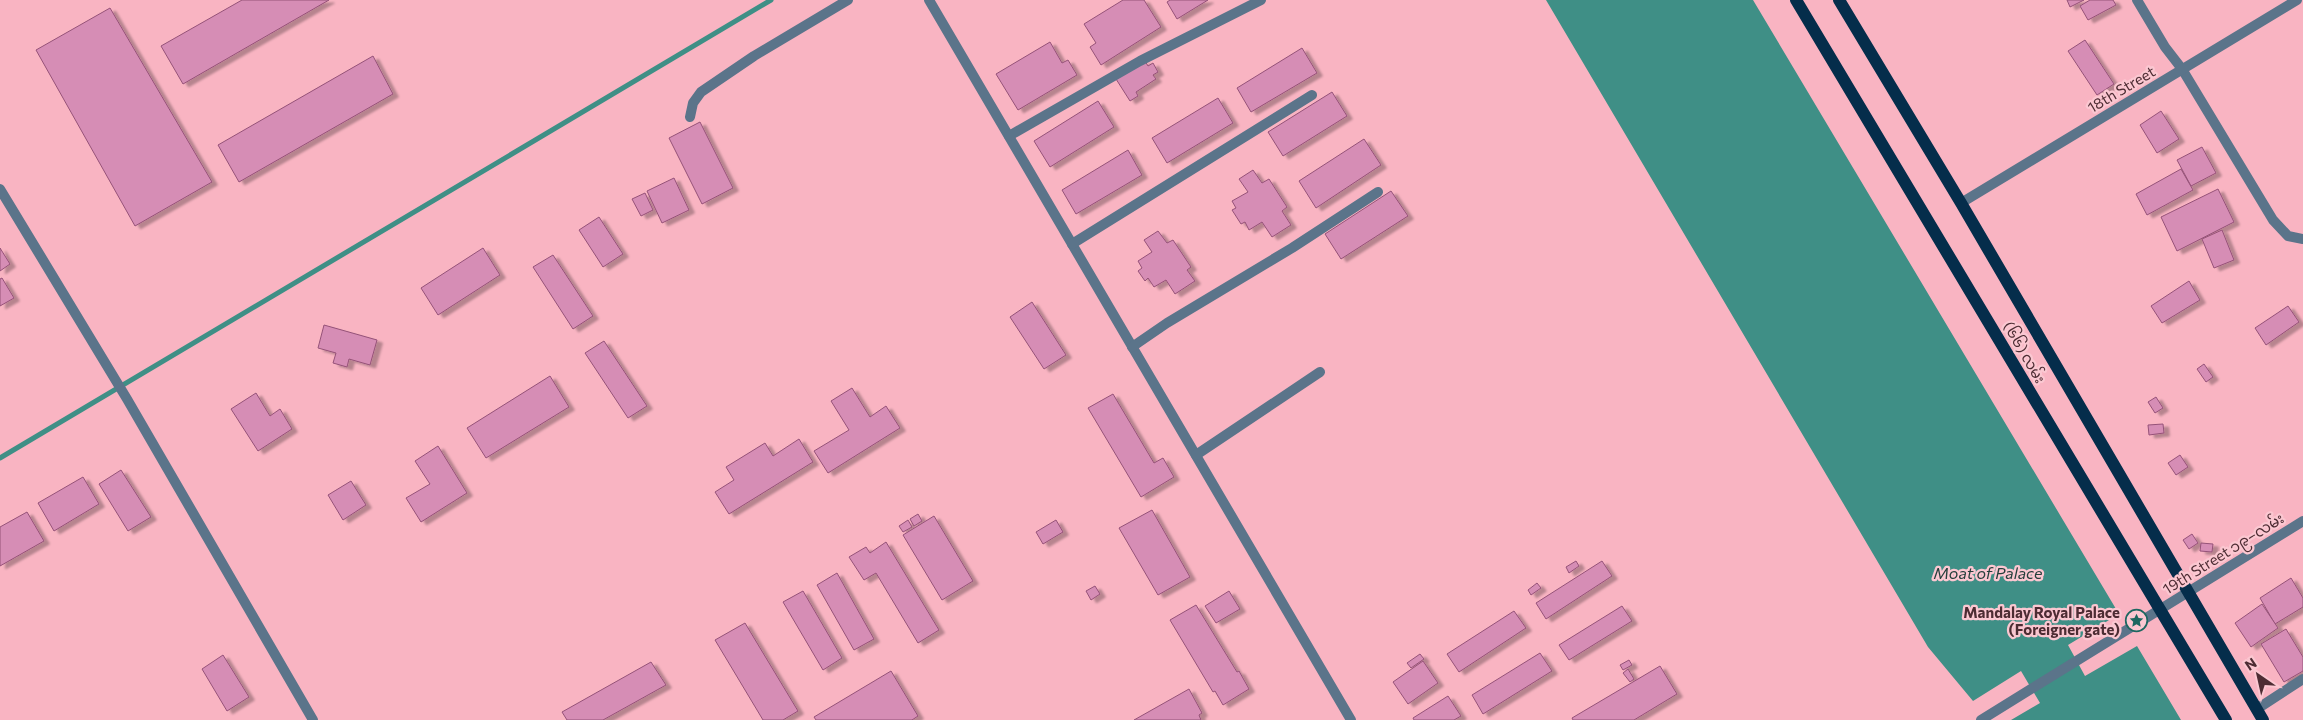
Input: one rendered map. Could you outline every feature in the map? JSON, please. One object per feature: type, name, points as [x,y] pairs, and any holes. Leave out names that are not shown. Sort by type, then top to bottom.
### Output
[{"type":"main road","name":"(၆၆) လမ်း","points":[[1796,0],[2226,720]]},
{"type":"main road","name":"(၆၆) လမ်း","points":[[1839,0],[1961,203],[2187,593],[2263,720]]},
{"type":"street","points":[[690,116],[693,103],[701,92],[754,56],[848,0]]},
{"type":"street","points":[[929,0],[1351,720]]},
{"type":"street","points":[[1009,136],[1140,61],[1261,0]]},
{"type":"street","points":[[2137,0],[2182,69],[2273,220],[2288,236],[2303,239]]},
{"type":"street","name":"18th Street","points":[[1961,203],[2297,0]]},
{"type":"street","points":[[1072,244],[1312,95]]},
{"type":"street","points":[[0,189],[127,400],[314,720]]},
{"type":"street","points":[[1132,347],[1167,323],[1292,248],[1378,192]]},
{"type":"street","points":[[1196,455],[1320,372]]},
{"type":"street","name":"19th Street ၁၉−လမ်း","points":[[1981,720],[2303,521]]},
{"type":"street","points":[[2256,709],[2303,679]]},
{"type":"water","name":"Moat of Palace","points":[[1546,0],[1753,0],[2119,614],[2068,645],[2085,676],[2137,646],[2181,720],[2011,720],[2040,703],[2021,671],[1973,701],[1928,647]]},
{"type":"building","points":[[242,0],[329,0],[183,84],[161,46]]},
{"type":"building","points":[[1123,0],[1144,0],[1161,27],[1101,65],[1090,47],[1096,43],[1084,24]]},
{"type":"building","points":[[1170,0],[1208,0],[1177,19],[1167,2]]},
{"type":"building","points":[[2067,0],[2084,0],[2070,7]]},
{"type":"building","points":[[2090,0],[2113,0],[2116,5],[2088,20],[2080,6]]},
{"type":"building","points":[[110,8],[212,182],[135,226],[36,50]]},
{"type":"building","points":[[2085,40],[2114,84],[2097,95],[2068,51]]},
{"type":"building","points":[[1050,42],[1062,63],[1068,60],[1077,75],[1018,110],[996,74]]},
{"type":"building","points":[[1302,48],[1317,73],[1251,112],[1237,88]]},
{"type":"building","points":[[373,56],[393,94],[239,182],[218,145]]},
{"type":"building","points":[[1145,61],[1148,66],[1153,63],[1158,72],[1153,75],[1156,79],[1136,92],[1138,96],[1130,101],[1116,79]]},
{"type":"building","points":[[1332,92],[1347,116],[1283,156],[1268,132]]},
{"type":"building","points":[[1218,98],[1233,123],[1167,163],[1152,138]]},
{"type":"building","points":[[1098,101],[1114,127],[1050,167],[1034,141]]},
{"type":"building","points":[[2161,111],[2179,139],[2157,153],[2140,125]]},
{"type":"building","points":[[700,122],[733,188],[702,204],[669,138]]},
{"type":"building","points":[[1364,139],[1381,165],[1316,208],[1299,181]]},
{"type":"building","points":[[2202,147],[2216,173],[2191,186],[2177,160]]},
{"type":"building","points":[[1128,150],[1142,175],[1076,214],[1062,190]]},
{"type":"building","points":[[2181,169],[2193,190],[2147,215],[2136,194]]},
{"type":"building","points":[[1253,170],[1262,183],[1269,179],[1287,207],[1282,211],[1291,225],[1272,237],[1262,222],[1249,230],[1245,222],[1241,224],[1232,210],[1236,208],[1232,201],[1248,192],[1239,179]]},
{"type":"building","points":[[674,178],[689,210],[662,223],[647,191]]},
{"type":"building","points":[[2218,189],[2234,222],[2177,251],[2161,217]]},
{"type":"building","points":[[1391,191],[1408,216],[1341,259],[1325,234]]},
{"type":"building","points":[[645,193],[653,210],[641,216],[632,199]]},
{"type":"building","points":[[599,217],[623,254],[603,267],[579,230]]},
{"type":"building","points":[[2222,230],[2234,260],[2214,268],[2202,239]]},
{"type":"building","points":[[1158,231],[1167,243],[1173,240],[1191,267],[1187,270],[1195,281],[1175,294],[1166,280],[1154,287],[1148,278],[1145,281],[1138,271],[1142,268],[1138,261],[1152,252],[1144,240]]},
{"type":"building","points":[[0,248],[10,264],[0,271]]},
{"type":"building","points":[[483,248],[500,275],[438,315],[421,288]]},
{"type":"building","points":[[553,255],[593,316],[573,329],[533,267]]},
{"type":"building","points":[[2,278],[14,298],[0,306],[0,279]]},
{"type":"building","points":[[2189,281],[2200,300],[2162,323],[2151,306]]},
{"type":"building","points":[[1032,302],[1066,355],[1044,369],[1010,317]]},
{"type":"building","points":[[2288,306],[2299,322],[2266,345],[2255,328]]},
{"type":"building","points":[[324,325],[377,340],[370,365],[349,359],[347,367],[333,363],[336,353],[318,348]]},
{"type":"building","points":[[604,341],[647,406],[628,418],[585,353]]},
{"type":"building","points":[[2204,364],[2213,377],[2206,382],[2197,369]]},
{"type":"building","points":[[550,376],[569,407],[486,458],[467,428]]},
{"type":"building","points":[[852,388],[870,417],[886,406],[900,428],[828,473],[814,451],[849,430],[831,401]]},
{"type":"building","points":[[256,393],[270,416],[280,409],[292,429],[258,451],[231,409]]},
{"type":"building","points":[[1113,394],[1154,463],[1163,458],[1174,477],[1141,497],[1088,408]]},
{"type":"building","points":[[2156,397],[2163,408],[2155,413],[2148,402]]},
{"type":"building","points":[[2163,424],[2164,433],[2149,435],[2148,425]]},
{"type":"building","points":[[799,439],[813,462],[729,514],[715,492],[734,480],[726,467],[765,443],[773,456]]},
{"type":"building","points":[[438,446],[467,493],[421,522],[406,498],[430,484],[415,461]]},
{"type":"building","points":[[2180,455],[2188,467],[2176,475],[2168,463]]},
{"type":"building","points":[[121,470],[151,517],[128,531],[99,484]]},
{"type":"building","points":[[83,477],[99,504],[54,531],[38,503]]},
{"type":"building","points":[[351,481],[366,505],[343,520],[328,495]]},
{"type":"building","points":[[1152,510],[1190,577],[1158,595],[1119,528]]},
{"type":"building","points":[[27,512],[44,541],[0,566],[0,527]]},
{"type":"building","points":[[918,514],[922,521],[914,526],[910,519]]},
{"type":"building","points":[[934,516],[973,581],[942,600],[903,535]]},
{"type":"building","points":[[908,520],[912,527],[903,532],[899,526]]},
{"type":"building","points":[[1056,520],[1063,532],[1043,544],[1036,532]]},
{"type":"building","points":[[2192,534],[2198,543],[2189,549],[2183,540]]},
{"type":"building","points":[[886,542],[939,630],[918,643],[876,573],[864,580],[849,557],[866,547],[870,553]]},
{"type":"building","points":[[2201,543],[2213,544],[2212,552],[2200,551]]},
{"type":"building","points":[[1576,561],[1579,566],[1569,573],[1566,567]]},
{"type":"building","points":[[1602,561],[1612,576],[1546,619],[1536,603]]},
{"type":"building","points":[[837,573],[874,639],[854,650],[817,585]]},
{"type":"building","points":[[2291,578],[2303,598],[2303,607],[2275,624],[2260,598]]},
{"type":"building","points":[[1537,583],[1541,588],[1531,595],[1528,590]]},
{"type":"building","points":[[1095,586],[1100,594],[1091,600],[1086,591]]},
{"type":"building","points":[[803,591],[842,658],[823,670],[783,602]]},
{"type":"building","points":[[1229,591],[1240,609],[1216,623],[1205,606]]},
{"type":"building","points":[[2262,604],[2278,628],[2251,647],[2235,623]]},
{"type":"building","points":[[1196,605],[1249,689],[1223,705],[1215,691],[1213,692],[1170,620]]},
{"type":"building","points":[[1622,606],[1632,621],[1569,660],[1559,645]]},
{"type":"building","points":[[1514,611],[1526,628],[1459,672],[1447,654]]},
{"type":"building","points":[[745,623],[798,711],[783,720],[763,720],[715,640]]},
{"type":"building","points":[[2286,629],[2303,657],[2303,671],[2284,682],[2261,644]]},
{"type":"building","points":[[1540,653],[1552,671],[1483,714],[1472,695]]},
{"type":"building","points":[[1420,654],[1424,659],[1411,668],[1407,663]]},
{"type":"building","points":[[223,655],[249,697],[227,711],[202,669]]},
{"type":"building","points":[[1629,660],[1632,665],[1623,670],[1620,665]]},
{"type":"building","points":[[1423,661],[1438,683],[1408,704],[1393,682]]},
{"type":"building","points":[[651,662],[666,685],[603,720],[567,720],[562,712]]},
{"type":"building","points":[[1660,666],[1677,694],[1634,720],[1573,720],[1572,718]]},
{"type":"building","points":[[1628,669],[1634,679],[1630,682],[1623,673]]},
{"type":"building","points":[[891,671],[918,716],[912,720],[816,720],[814,717]]},
{"type":"building","points":[[1189,689],[1202,713],[1199,715],[1201,720],[1134,720]]},
{"type":"building","points":[[1448,696],[1461,716],[1454,720],[1414,720],[1413,718]]},
{"type":"waterway","points":[[0,458],[771,0]]},
{"type":"place","name":"Mandalay Royal Palace (Foreigner gate)","points":[[2136,621]]}]
